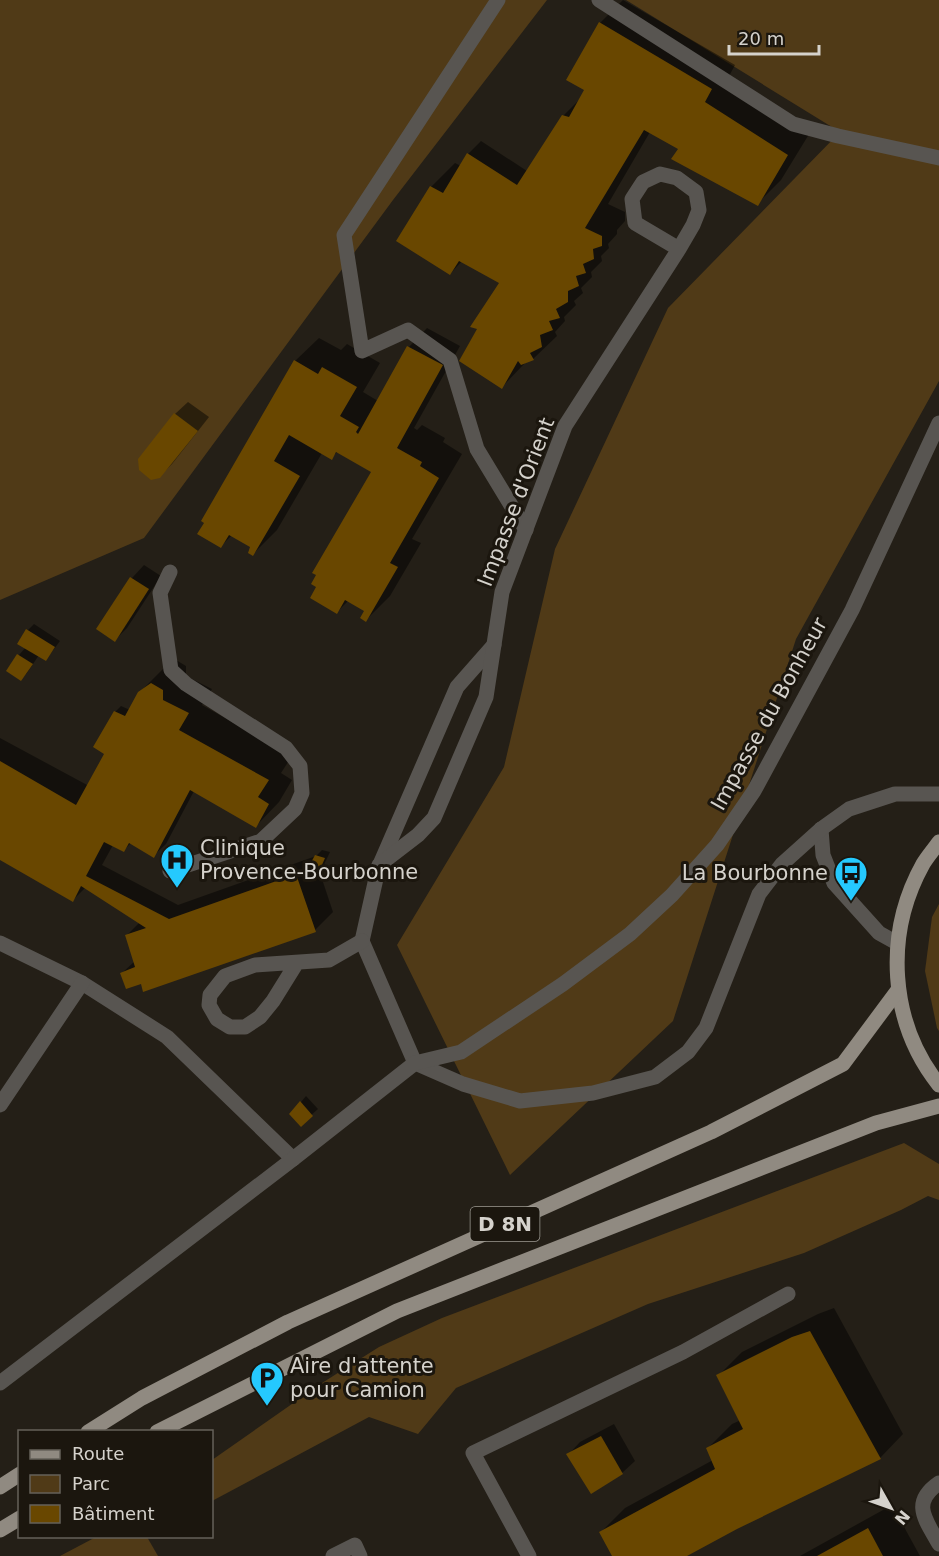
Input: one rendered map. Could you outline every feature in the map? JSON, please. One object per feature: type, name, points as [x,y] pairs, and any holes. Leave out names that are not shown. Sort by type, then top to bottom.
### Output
[{"type":"main road","points":[[939,842],[923,864],[906,902],[897,943],[898,990],[908,1031],[927,1070],[939,1085]]},
{"type":"main road","name":"D 8N","points":[[90,1430],[142,1398],[288,1322],[711,1132],[843,1064],[898,990]]},
{"type":"main road","name":"D 8N","points":[[159,1430],[397,1311],[876,1123],[939,1106]]},
{"type":"main road","points":[[0,1486],[18,1475]]},
{"type":"main road","points":[[0,1530],[18,1519]]},
{"type":"lane","points":[[498,0],[344,235],[362,351],[408,330],[450,360],[477,449],[526,530]]},
{"type":"lane","points":[[599,0],[793,124],[939,158]]},
{"type":"lane","name":"Impasse d'Orient","points":[[380,865],[418,835],[434,818],[486,697],[502,592],[565,426],[679,249],[693,225],[699,210],[696,192],[677,178],[660,174],[643,182],[632,198],[635,223],[679,249]]},
{"type":"lane","name":"Impasse du Bonheur","points":[[415,1063],[461,1052],[563,984],[630,934],[672,895],[717,845],[754,791],[852,610],[939,423]]},
{"type":"lane","points":[[170,572],[160,593],[171,670],[186,684],[286,748],[300,766],[302,793],[295,809],[261,841],[170,871]]},
{"type":"lane","points":[[494,645],[457,687],[380,865],[362,941],[415,1063],[463,1084],[520,1101],[593,1093],[655,1077],[688,1052],[706,1028],[759,894],[782,864],[849,809],[895,794],[939,794]]},
{"type":"lane","points":[[821,830],[823,855],[834,883],[879,933],[897,943]]},
{"type":"lane","points":[[296,964],[273,1001],[260,1017],[245,1027],[230,1027],[217,1018],[209,1005],[210,995],[225,976],[255,965],[329,960],[362,941]]},
{"type":"lane","points":[[0,943],[82,983],[168,1037],[293,1159]]},
{"type":"lane","points":[[0,1105],[82,983]]},
{"type":"lane","points":[[0,1383],[415,1063]]},
{"type":"lane","points":[[530,1556],[473,1453],[683,1352],[788,1294]]},
{"type":"lane","points":[[939,1483],[928,1491],[923,1502],[923,1515],[939,1544]]},
{"type":"lane","points":[[333,1556],[355,1545],[360,1556]]},
{"type":"green space","points":[[0,0],[547,0],[393,200],[144,538],[0,600]]},
{"type":"green space","points":[[626,0],[939,0],[939,381],[796,639],[673,1021],[510,1175],[397,945],[504,767],[555,549],[668,308],[840,132]]},
{"type":"green space","points":[[939,904],[939,1031],[925,971],[932,917]]},
{"type":"green space","points":[[904,1143],[939,1164],[939,1200],[928,1196],[804,1253],[648,1304],[456,1388],[418,1434],[369,1417],[213,1500],[213,1459],[322,1383],[379,1347],[442,1318]]},
{"type":"green space","points":[[94,1538],[148,1538],[158,1556],[60,1556]]},
{"type":"building","points":[[599,22],[712,89],[705,102],[788,155],[758,206],[671,159],[678,149],[644,130],[585,228],[602,236],[602,246],[593,249],[594,259],[583,264],[586,273],[576,276],[579,286],[568,291],[568,302],[556,309],[560,318],[549,321],[553,330],[540,335],[542,347],[530,353],[534,360],[521,365],[518,361],[502,389],[459,361],[477,329],[470,327],[499,283],[459,261],[450,275],[396,241],[430,186],[443,193],[467,153],[517,185],[562,115],[569,117],[584,90],[566,80]]},
{"type":"building","points":[[407,346],[443,365],[397,448],[422,462],[420,466],[439,478],[390,563],[398,567],[366,622],[360,618],[364,611],[345,600],[337,614],[310,598],[316,587],[311,584],[316,575],[312,573],[371,472],[336,452],[332,460],[289,435],[274,461],[300,476],[253,556],[248,553],[250,547],[229,535],[221,548],[197,534],[204,523],[201,521],[294,360],[318,374],[322,367],[357,387],[340,416],[359,427],[356,432],[358,434]]},
{"type":"building","points":[[174,413],[198,431],[160,478],[151,480],[139,470],[138,459]]},
{"type":"building","points":[[130,577],[149,589],[115,642],[96,629]]},
{"type":"building","points":[[26,629],[55,647],[46,661],[17,644]]},
{"type":"building","points":[[17,654],[33,664],[21,681],[6,671]]},
{"type":"building","points":[[151,683],[163,690],[163,700],[189,713],[179,730],[269,780],[258,797],[269,804],[256,828],[190,790],[154,858],[129,843],[124,852],[104,842],[86,876],[169,919],[296,874],[316,932],[143,992],[141,984],[126,989],[120,973],[135,967],[125,935],[146,928],[81,886],[73,902],[0,860],[0,761],[76,805],[104,754],[93,747],[114,711],[125,716],[138,692]]},
{"type":"building","points":[[315,855],[325,858],[315,881],[304,876]]},
{"type":"building","points":[[300,1101],[313,1116],[301,1127],[289,1114]]},
{"type":"building","points":[[810,1331],[881,1459],[687,1556],[612,1556],[599,1532],[715,1469],[706,1448],[743,1429],[716,1375],[792,1337]]},
{"type":"building","points":[[601,1436],[623,1474],[591,1494],[566,1454]]},
{"type":"building","points":[[868,1528],[883,1556],[817,1556]]},
{"type":"place","name":"Clinique Provence-Bourbonne","points":[[177,889]]},
{"type":"place","name":"La Bourbonne","points":[[851,902]]},
{"type":"place","name":"Aire d'attente pour Camion","points":[[267,1407]]}]
